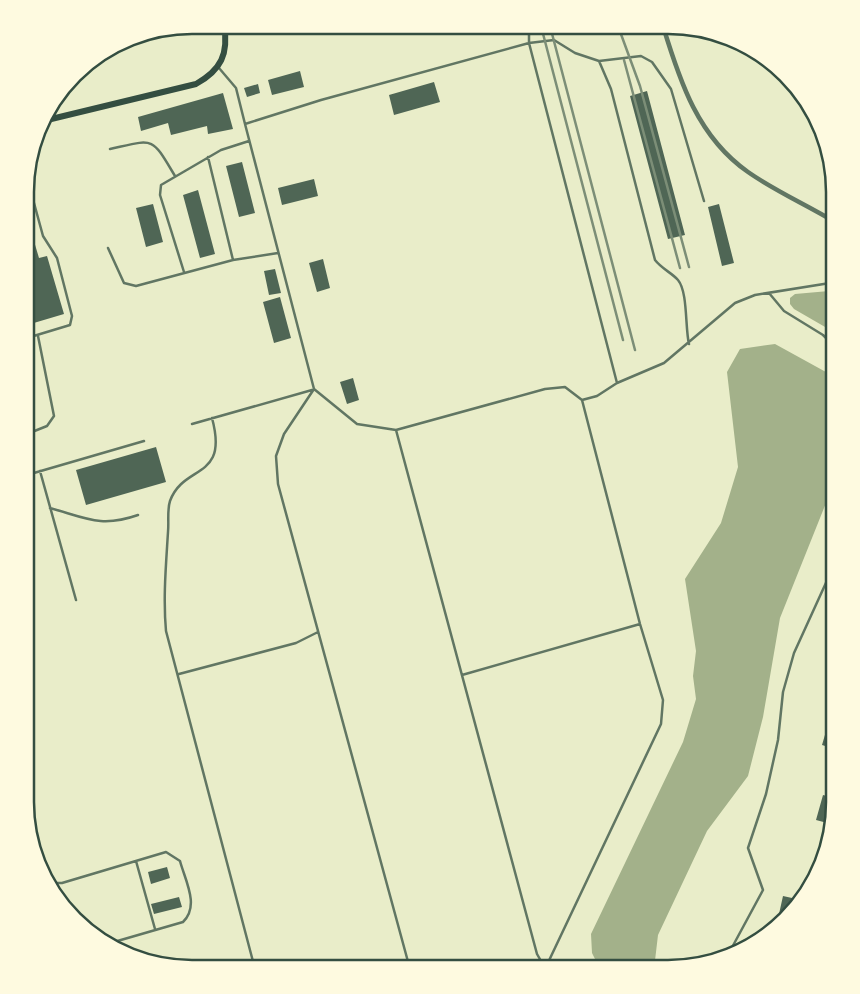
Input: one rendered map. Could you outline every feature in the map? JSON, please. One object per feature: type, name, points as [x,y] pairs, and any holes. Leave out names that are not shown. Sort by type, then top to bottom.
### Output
[{"type":"main road","points":[[52,119],[196,84],[210,76],[218,67],[226,44],[225,34]]},
{"type":"street","points":[[666,34],[687,98],[706,132],[748,172],[826,216]]},
{"type":"lane","points":[[529,34],[529,43],[617,383]]},
{"type":"lane","points":[[246,124],[321,100],[529,43],[554,40],[575,52],[599,61],[641,56],[652,62],[671,89],[704,201]]},
{"type":"lane","points":[[599,61],[611,89],[654,260],[662,270],[678,280],[686,304],[685,327],[689,344]]},
{"type":"lane","points":[[218,67],[236,88],[314,389],[356,424],[396,430],[545,389],[565,387],[582,400],[640,624],[663,700],[661,724],[549,960]]},
{"type":"lane","points":[[110,149],[145,141],[157,147],[175,176]]},
{"type":"lane","points":[[184,272],[160,195],[161,185],[221,150],[250,141]]},
{"type":"lane","points":[[208,157],[233,260]]},
{"type":"lane","points":[[34,203],[43,236],[57,258],[72,316],[70,325],[34,336]]},
{"type":"lane","points":[[108,248],[124,283],[136,286],[233,260],[278,253]]},
{"type":"lane","points":[[582,400],[597,396],[617,383],[664,363],[735,304],[755,295],[826,284]]},
{"type":"lane","points":[[769,293],[784,311],[826,337]]},
{"type":"lane","points":[[34,431],[47,426],[54,416],[38,335]]},
{"type":"lane","points":[[192,424],[314,389]]},
{"type":"lane","points":[[314,389],[284,434],[276,456],[278,484],[408,960]]},
{"type":"lane","points":[[212,418],[218,438],[212,461],[195,476],[180,484],[170,502],[164,606],[166,631],[179,674],[253,960]]},
{"type":"lane","points":[[396,430],[537,954],[540,960]]},
{"type":"lane","points":[[34,473],[144,441]]},
{"type":"lane","points":[[40,471],[76,600]]},
{"type":"lane","points":[[50,508],[99,522],[125,520],[138,515]]},
{"type":"lane","points":[[733,946],[763,890],[748,848],[766,794],[787,676],[794,653],[826,584]]},
{"type":"lane","points":[[462,675],[640,624]]},
{"type":"lane","points":[[179,674],[296,643],[318,632]]},
{"type":"lane","points":[[56,882],[62,883],[166,852],[180,861],[192,905],[191,914],[183,922],[117,941]]},
{"type":"lane","points":[[136,861],[155,929]]},
{"type":"shaded area","points":[[826,291],[826,328],[794,309],[790,304],[790,298],[795,294]]},
{"type":"shaded area","points":[[775,344],[826,372],[826,503],[780,618],[763,717],[748,776],[707,831],[658,935],[655,960],[596,960],[592,953],[591,934],[683,742],[696,699],[693,676],[696,651],[685,579],[721,523],[738,467],[727,372],[740,349]]},
{"type":"building","points":[[300,71],[304,87],[272,95],[268,80]]},
{"type":"building","points":[[434,82],[440,102],[394,115],[389,95]]},
{"type":"building","points":[[258,84],[260,93],[247,97],[244,88]]},
{"type":"building","points":[[647,91],[685,235],[668,239],[630,96]]},
{"type":"building","points":[[223,93],[233,129],[208,134],[207,126],[171,135],[168,123],[141,131],[138,117]]},
{"type":"building","points":[[242,162],[255,213],[239,217],[226,166]]},
{"type":"building","points":[[314,179],[318,196],[282,205],[278,188]]},
{"type":"building","points":[[198,190],[215,254],[200,258],[183,195]]},
{"type":"building","points":[[153,204],[163,242],[146,247],[136,208]]},
{"type":"building","points":[[719,204],[734,263],[722,266],[708,207]]},
{"type":"building","points":[[34,241],[39,258],[47,256],[64,314],[34,323]]},
{"type":"building","points":[[323,259],[330,288],[317,292],[309,263]]},
{"type":"building","points":[[275,269],[281,293],[269,295],[264,271]]},
{"type":"building","points":[[280,297],[291,338],[274,343],[263,302]]},
{"type":"building","points":[[353,378],[359,400],[347,404],[340,382]]},
{"type":"building","points":[[156,447],[166,482],[86,505],[76,470]]},
{"type":"building","points":[[826,731],[826,746],[822,745]]},
{"type":"building","points":[[823,795],[826,796],[825,822],[816,820]]},
{"type":"building","points":[[167,867],[170,878],[151,884],[148,872]]},
{"type":"building","points":[[783,896],[793,898],[787,906],[779,914]]},
{"type":"building","points":[[179,897],[182,907],[154,914],[151,904]]},
{"type":"railway","points":[[543,34],[623,340]]},
{"type":"railway","points":[[552,34],[635,350]]},
{"type":"railway","points":[[621,34],[640,86],[689,267]]},
{"type":"railway","points":[[624,60],[680,268]]}]
